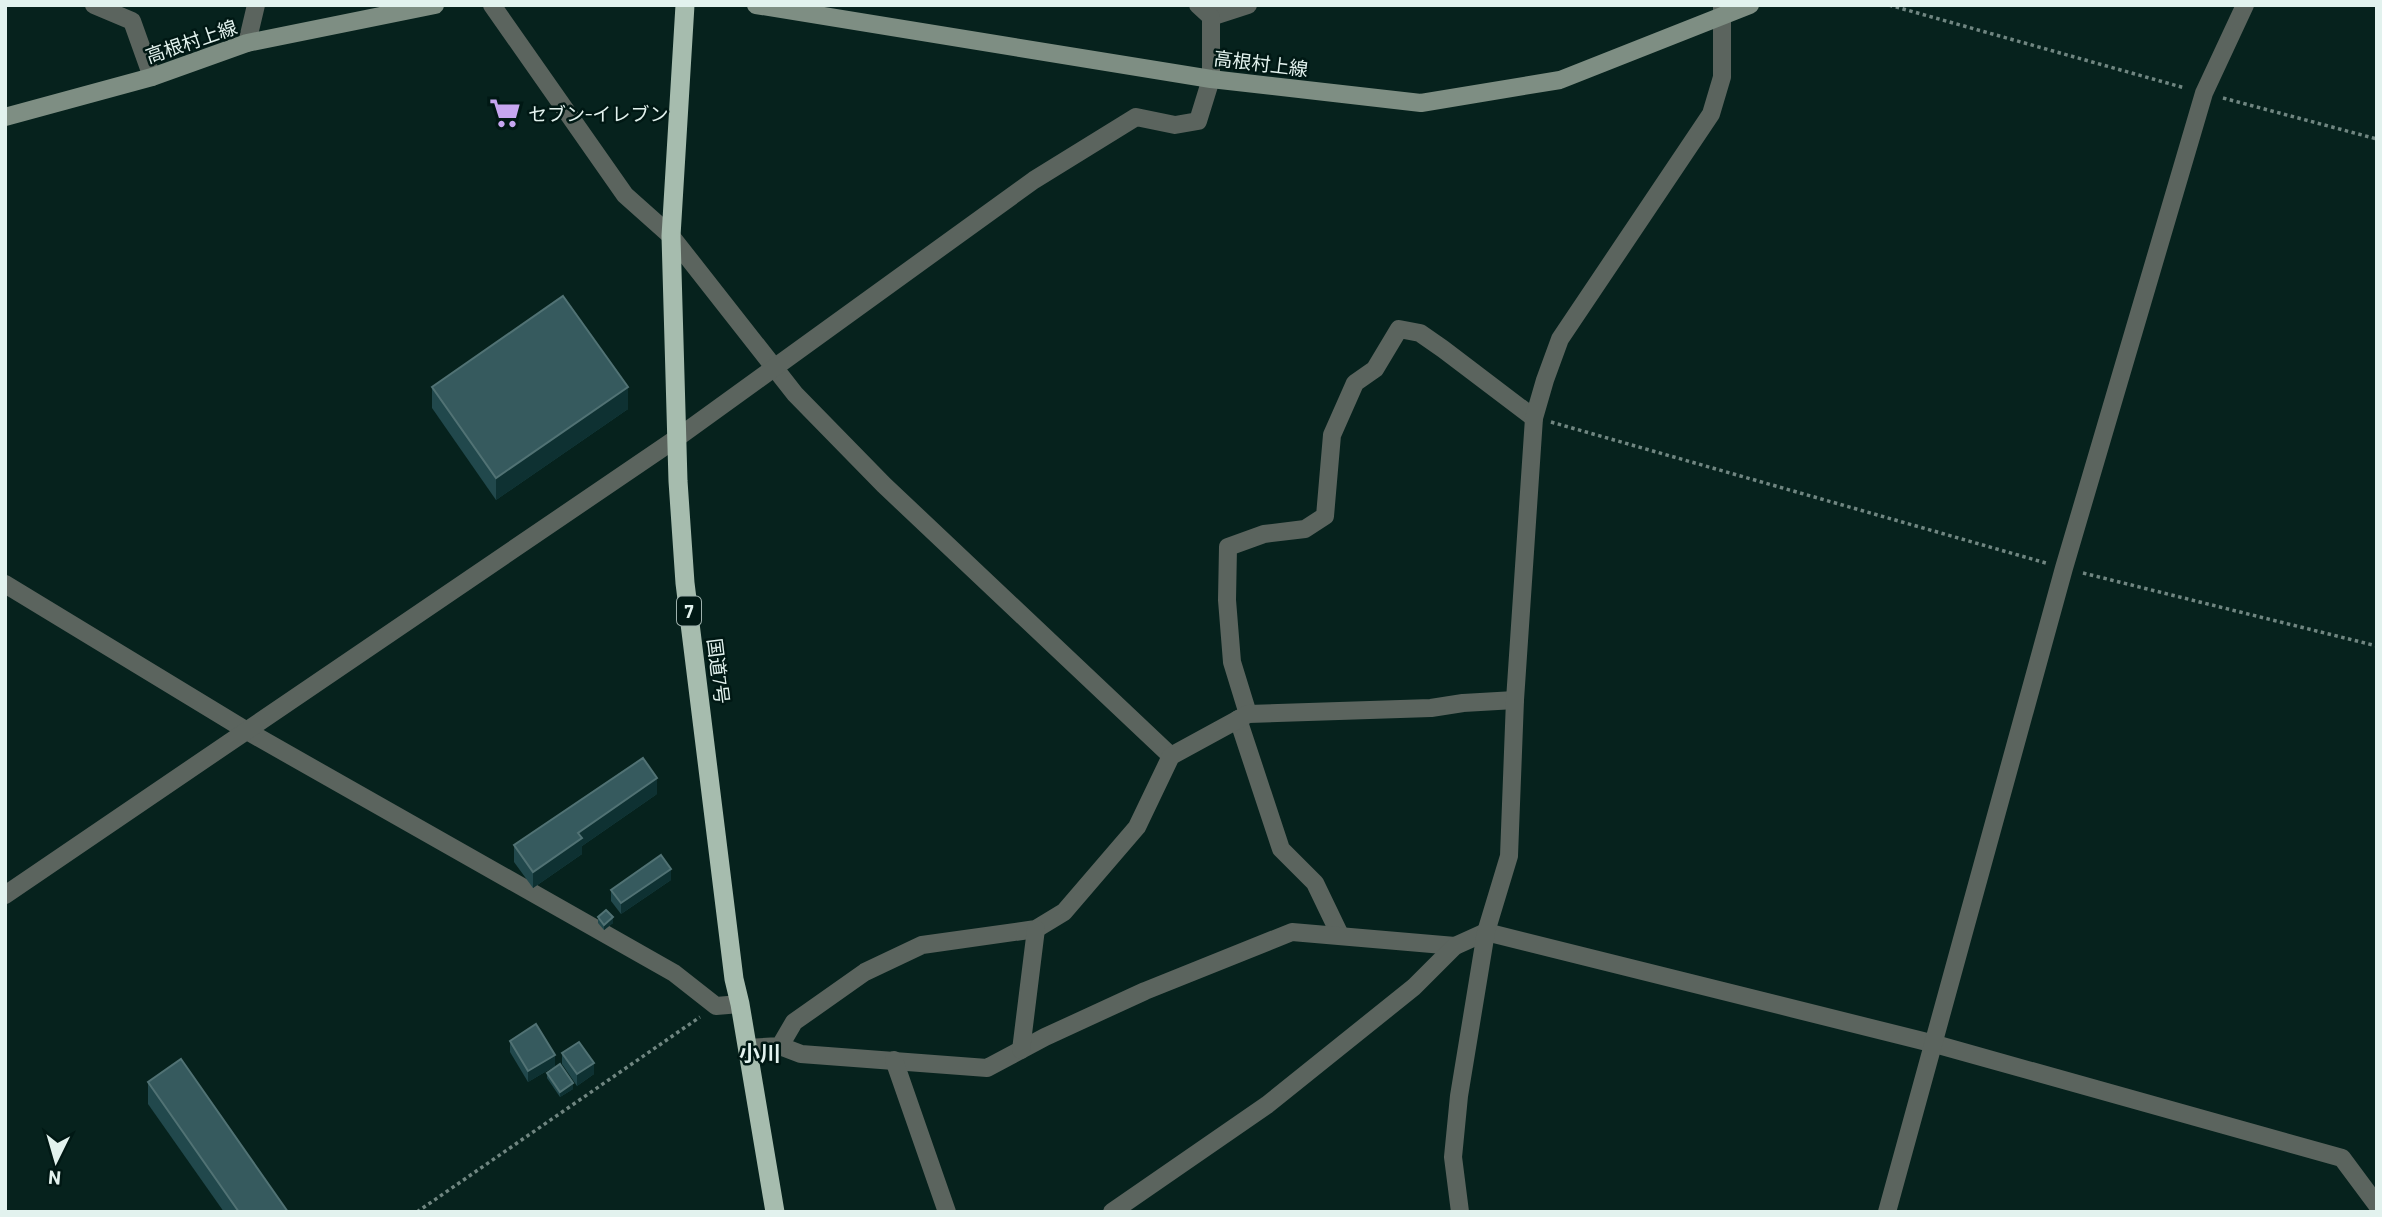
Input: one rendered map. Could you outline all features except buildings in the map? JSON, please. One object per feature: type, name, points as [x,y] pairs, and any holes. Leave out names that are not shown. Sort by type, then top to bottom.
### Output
[{"type":"highway","name":"国道7号","points":[[685,5],[671,236],[677,438],[685,583],[734,979],[775,1212]]},
{"type":"main road","name":"高根村上線","points":[[5,117],[152,77],[247,43],[435,5]]},
{"type":"main road","name":"高根村上線","points":[[756,5],[1212,79],[1421,103],[1560,80],[1722,11],[1750,5]]},
{"type":"street","points":[[94,5],[132,21],[152,77]]},
{"type":"street","points":[[247,43],[256,5]]},
{"type":"street","points":[[492,5],[625,195],[671,236],[795,394],[884,485],[1171,756]]},
{"type":"street","points":[[5,895],[677,438],[1034,180],[1136,117],[1175,125],[1198,121],[1212,79],[1204,11],[1248,5]]},
{"type":"street","points":[[1887,1212],[2064,568],[2204,93],[2245,5]]},
{"type":"street","points":[[1460,1212],[1453,1157],[1459,1096],[1486,932],[1509,856],[1515,699],[1534,418],[1560,339],[1711,114],[1722,77],[1722,11]]},
{"type":"street","points":[[1340,935],[1315,883],[1281,849],[1243,716],[1232,662],[1227,600],[1228,547],[1264,534],[1305,529],[1325,516],[1332,435],[1355,383],[1375,369],[1398,329],[1420,333],[1534,418]]},
{"type":"street","points":[[5,584],[247,731],[674,973],[716,1006],[740,1004]]},
{"type":"street","points":[[780,1046],[794,1022],[865,972],[922,945],[1036,929],[1064,912],[1137,827],[1171,756],[1243,716],[1431,708],[1515,699]]},
{"type":"street","points":[[1021,1050],[1036,929]]},
{"type":"street","points":[[747,1048],[780,1046],[801,1054],[987,1068],[1145,991],[1292,932],[1455,946]]},
{"type":"street","points":[[1112,1212],[1267,1105],[1415,987],[1455,946],[1486,932],[1935,1044],[2342,1158],[2377,1205]]},
{"type":"street","points":[[894,1060],[947,1212]]},
{"type":"path","points":[[1889,5],[2377,139]]},
{"type":"path","points":[[1534,418],[2064,568],[2377,646]]},
{"type":"path","points":[[417,1212],[716,1006]]},
{"type":"place","name":"セブン-イレブン","points":[[505,113]]},
{"type":"district","name":"小川","points":[[760,1052]]}]
